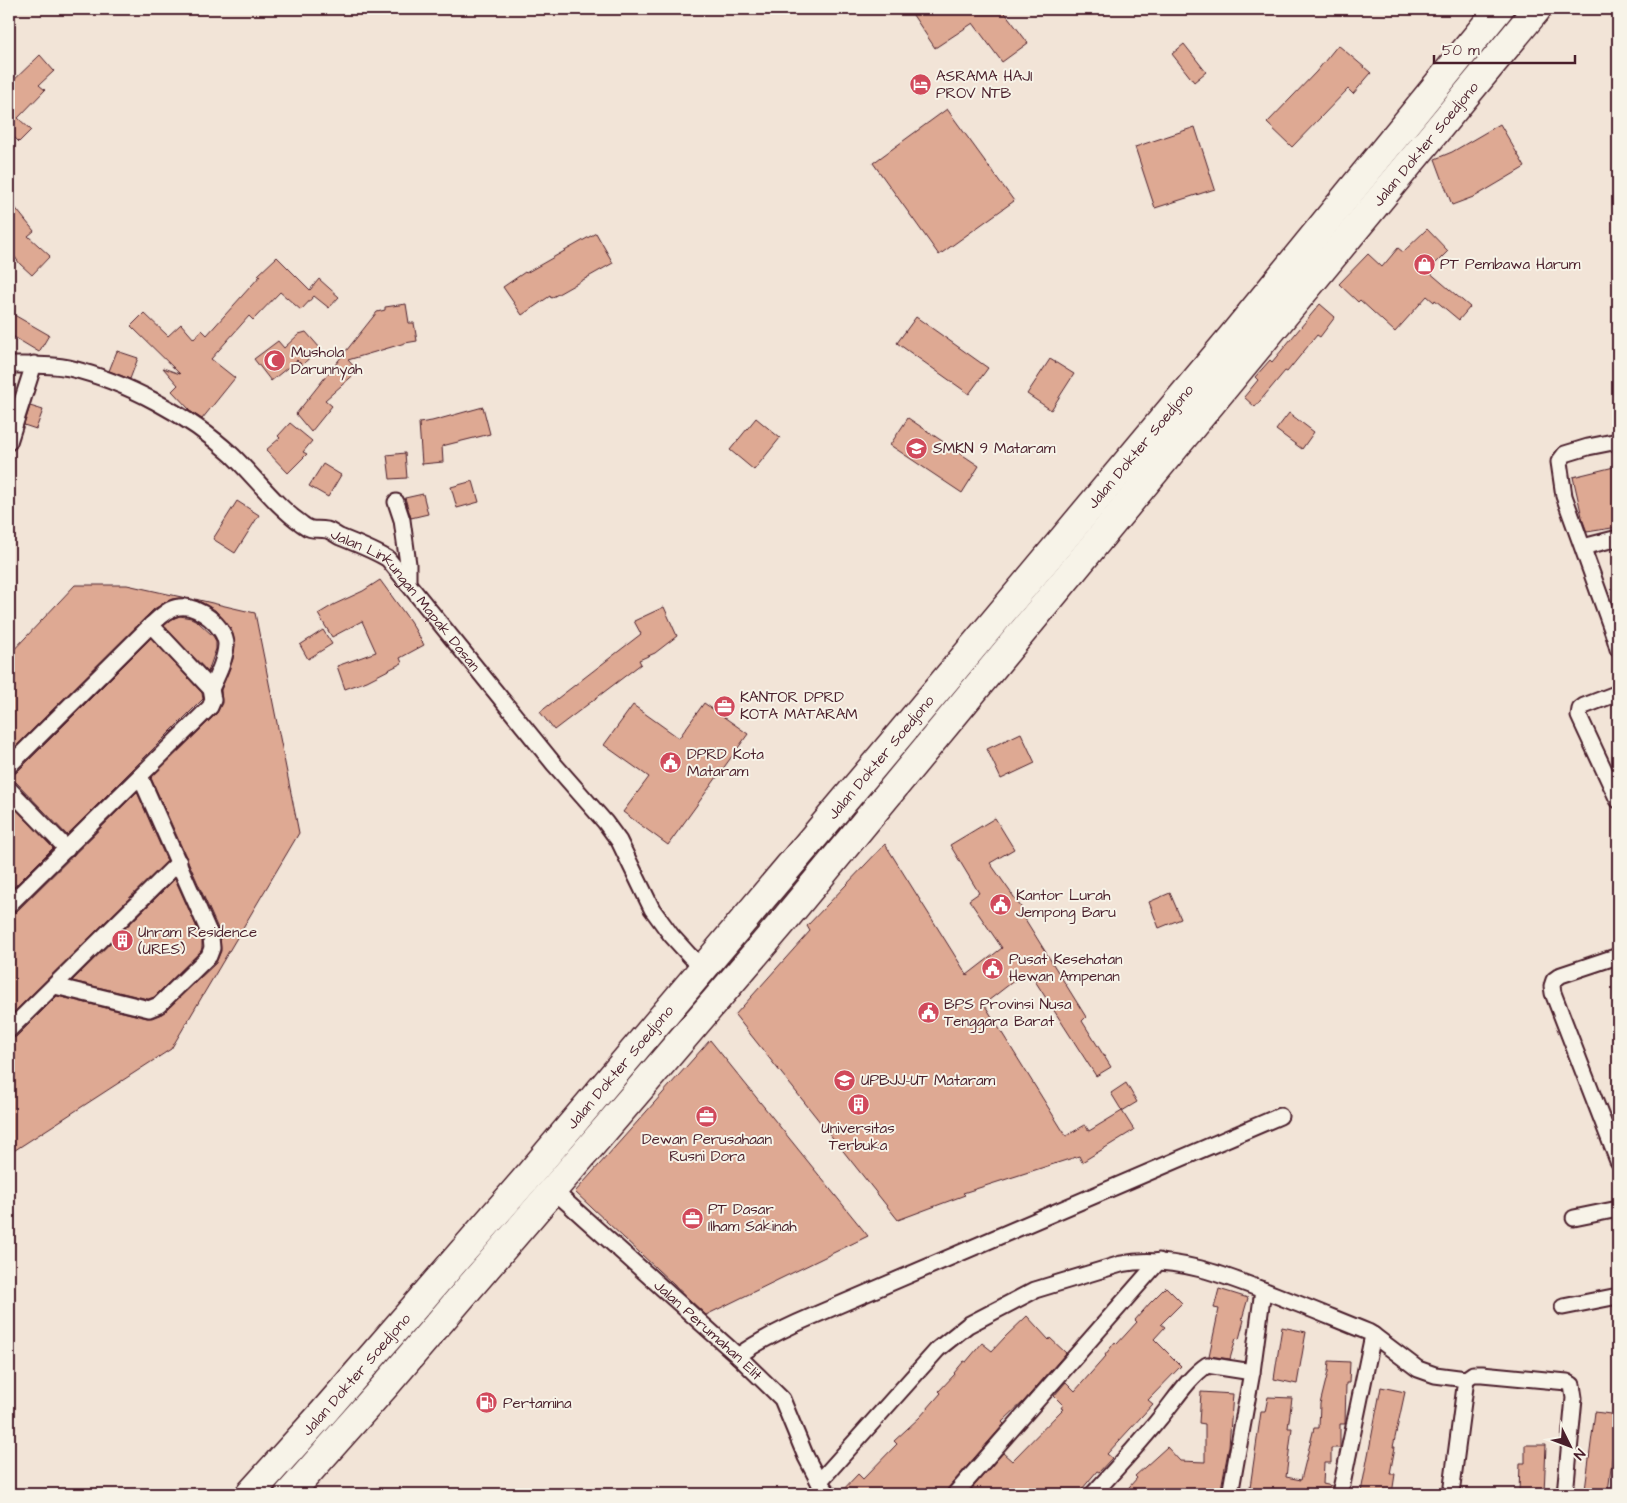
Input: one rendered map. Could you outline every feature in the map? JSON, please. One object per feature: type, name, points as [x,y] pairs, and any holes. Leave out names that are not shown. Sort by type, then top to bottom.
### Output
[{"type":"highway","name":"Jalan Dokter Soedjono","points":[[250,1494],[323,1414],[530,1174],[704,968],[1236,332],[1500,9]]},
{"type":"highway","name":"Jalan Dokter Soedjono","points":[[289,1494],[781,924],[1536,9]]},
{"type":"highway","points":[[323,1414],[344,1432]]},
{"type":"street","name":"Jalan Linkungan Mapak Dasan","points":[[9,366],[34,364],[68,368],[136,392],[177,414],[208,434],[229,452],[279,505],[302,525],[317,531],[327,530],[388,559],[554,764],[605,822],[619,841],[652,909],[671,935],[704,968]]},
{"type":"street","points":[[9,442],[34,364]]},
{"type":"street","points":[[1618,441],[1565,454],[1560,462],[1564,496],[1616,634],[1618,649]]},
{"type":"street","points":[[396,502],[403,527],[408,564],[408,584]]},
{"type":"street","points":[[1583,547],[1618,538]]},
{"type":"street","points":[[9,766],[166,612],[179,606],[196,609],[224,633],[226,644],[223,658],[211,689],[213,700],[210,707],[9,905]]},
{"type":"street","points":[[150,626],[211,689]]},
{"type":"street","points":[[1618,693],[1584,706],[1580,709],[1579,716],[1618,800]]},
{"type":"street","points":[[54,986],[149,1009],[159,1005],[209,956],[212,948],[211,937],[140,776]]},
{"type":"street","points":[[9,790],[67,849]]},
{"type":"street","points":[[9,1030],[178,862]]},
{"type":"street","points":[[1618,956],[1561,975],[1554,980],[1552,986],[1553,993],[1618,1161]]},
{"type":"street","points":[[738,1356],[781,1330],[812,1316],[1280,1116]]},
{"type":"street","name":"Jalan Perumahan Elit","points":[[553,1190],[738,1356],[782,1399],[806,1457],[819,1482],[829,1494]]},
{"type":"street","points":[[1574,1218],[1618,1209]]},
{"type":"street","points":[[819,1482],[938,1349],[968,1325],[1035,1290],[1134,1261],[1158,1261],[1224,1275],[1368,1332],[1418,1369],[1435,1375],[1466,1379],[1473,1374],[1482,1374],[1567,1382],[1572,1385],[1574,1398],[1565,1494]]},
{"type":"street","points":[[955,1494],[1158,1261]]},
{"type":"street","points":[[1229,1494],[1252,1372],[1263,1290]]},
{"type":"street","points":[[1563,1306],[1618,1296]]},
{"type":"street","points":[[1340,1494],[1373,1336]]},
{"type":"street","points":[[1094,1494],[1201,1369],[1207,1366],[1252,1372]]},
{"type":"street","points":[[1451,1494],[1466,1379]]},
{"type":"building","points":[[909,9],[1002,9],[1028,43],[1002,62],[973,23],[935,48]]},
{"type":"building","points":[[1184,44],[1206,72],[1194,82],[1172,54]]},
{"type":"building","points":[[1338,45],[1371,73],[1353,94],[1348,89],[1292,147],[1267,123],[1316,72]]},
{"type":"building","points":[[40,55],[54,71],[39,85],[45,90],[18,118],[31,130],[19,142],[9,132],[9,85]]},
{"type":"building","points":[[947,109],[1014,201],[939,255],[873,163]]},
{"type":"building","points":[[1500,124],[1525,167],[1476,196],[1452,205],[1435,159],[1452,152]]},
{"type":"building","points":[[1195,127],[1215,189],[1155,208],[1135,147]]},
{"type":"building","points":[[9,200],[34,231],[28,236],[50,256],[32,275],[20,264],[9,249]]},
{"type":"building","points":[[1427,229],[1448,251],[1428,271],[1470,307],[1459,320],[1435,300],[1434,302],[1427,296],[1395,332],[1360,300],[1358,302],[1339,284],[1368,254],[1382,267],[1398,248],[1403,252]]},
{"type":"building","points":[[596,233],[613,263],[551,298],[550,296],[522,315],[503,287],[525,272]]},
{"type":"building","points":[[277,257],[310,290],[319,279],[339,297],[329,308],[314,296],[301,310],[280,292],[253,320],[249,316],[211,359],[235,378],[202,419],[188,410],[172,391],[178,385],[163,368],[180,374],[131,326],[144,313],[168,336],[181,324],[194,339],[202,330],[207,335],[260,276],[258,275]]},
{"type":"building","points":[[406,304],[409,323],[414,323],[417,341],[348,360],[358,371],[325,400],[332,406],[311,432],[296,414],[377,312],[385,310],[385,307]]},
{"type":"building","points":[[1320,304],[1335,317],[1320,337],[1317,335],[1255,407],[1244,397],[1258,380],[1255,377],[1270,360],[1272,362]]},
{"type":"building","points":[[9,312],[49,335],[39,352],[9,334]]},
{"type":"building","points":[[916,317],[988,368],[969,394],[897,343]]},
{"type":"building","points":[[306,332],[320,348],[302,365],[297,360],[271,381],[254,359],[278,341],[284,348],[299,334]]},
{"type":"building","points":[[117,351],[138,358],[130,379],[109,371]]},
{"type":"building","points":[[1050,359],[1074,374],[1051,410],[1027,394]]},
{"type":"building","points":[[30,406],[43,410],[36,429],[24,425]]},
{"type":"building","points":[[483,407],[490,434],[442,446],[443,462],[422,464],[419,423]]},
{"type":"building","points":[[1289,413],[1314,432],[1302,449],[1276,430]]},
{"type":"building","points":[[756,418],[780,438],[754,470],[730,450]]},
{"type":"building","points":[[908,418],[979,466],[962,493],[890,445]]},
{"type":"building","points":[[290,423],[312,441],[303,452],[307,454],[288,473],[266,450],[280,438],[278,436]]},
{"type":"building","points":[[405,453],[407,478],[390,479],[387,455]]},
{"type":"building","points":[[323,464],[341,475],[328,497],[309,486]]},
{"type":"building","points":[[1618,466],[1618,527],[1587,532],[1573,477]]},
{"type":"building","points":[[473,481],[479,502],[457,508],[451,487]]},
{"type":"building","points":[[423,494],[428,514],[411,518],[405,498]]},
{"type":"building","points":[[237,501],[259,515],[235,553],[213,539]]},
{"type":"building","points":[[380,580],[410,621],[424,645],[400,658],[402,663],[367,681],[345,689],[337,666],[376,652],[362,621],[332,637],[318,614]]},
{"type":"building","points":[[75,585],[127,585],[186,598],[172,599],[154,609],[9,753],[9,655]]},
{"type":"building","points":[[195,599],[255,613],[299,833],[171,1049],[9,1154],[9,1039],[16,1037],[57,996],[147,1018],[162,1014],[216,963],[221,951],[220,933],[151,778],[217,713],[222,703],[221,690],[233,659],[235,644],[229,626],[215,610]]},
{"type":"building","points":[[664,607],[677,636],[655,653],[639,660],[641,664],[554,730],[540,712],[641,634],[634,621]]},
{"type":"building","points":[[180,616],[197,621],[216,641],[216,649],[208,672],[164,626],[172,619]]},
{"type":"building","points":[[323,630],[332,644],[308,659],[300,645]]},
{"type":"building","points":[[151,638],[202,693],[203,699],[67,835],[16,782],[9,780],[9,775],[16,773]]},
{"type":"building","points":[[704,703],[748,734],[668,845],[623,812],[649,777],[604,745],[633,705],[679,738]]},
{"type":"building","points":[[1021,733],[1035,763],[1001,779],[987,749]]},
{"type":"building","points":[[137,792],[167,861],[9,1017],[9,914],[16,912]]},
{"type":"building","points":[[9,802],[53,848],[9,892]]},
{"type":"building","points":[[995,818],[1014,849],[990,863],[1028,917],[1025,919],[1086,1017],[1082,1021],[1111,1067],[1096,1076],[1028,970],[984,1004],[1066,1136],[1085,1125],[1089,1131],[1122,1111],[1134,1130],[1082,1162],[1079,1156],[963,1193],[965,1195],[898,1220],[735,1015],[810,931],[807,926],[885,844],[967,975],[1002,948],[969,900],[979,893],[950,845]]},
{"type":"building","points":[[175,879],[202,939],[201,951],[154,997],[148,999],[72,981]]},
{"type":"building","points":[[1170,893],[1181,919],[1159,928],[1149,902]]},
{"type":"building","name":"Dewan Perusahaan Rusni Dora","points":[[710,1040],[868,1236],[706,1315],[575,1192]]},
{"type":"building","points":[[1126,1083],[1137,1102],[1122,1111],[1111,1093]]},
{"type":"building","points":[[1166,1287],[1182,1303],[1161,1324],[1165,1327],[1154,1339],[1181,1366],[1148,1400],[1153,1404],[1107,1454],[1112,1458],[1099,1472],[1097,1471],[1078,1494],[967,1494],[1003,1453],[1012,1461],[1063,1409],[1061,1408],[1063,1405],[1054,1396],[1066,1382],[1075,1391],[1106,1356],[1115,1342],[1117,1344],[1137,1322],[1135,1320]]},
{"type":"building","points":[[1219,1289],[1248,1298],[1239,1339],[1236,1338],[1230,1359],[1209,1356],[1219,1309],[1214,1308]]},
{"type":"building","points":[[1027,1316],[1049,1340],[1050,1338],[1066,1353],[1024,1401],[1002,1422],[1004,1424],[948,1488],[946,1494],[839,1494],[858,1474],[863,1479],[897,1444],[894,1441],[920,1417],[941,1393],[939,1391],[964,1361],[966,1362],[982,1343],[992,1351]]},
{"type":"building","points":[[1282,1327],[1306,1332],[1297,1384],[1274,1379]]},
{"type":"building","points":[[1329,1361],[1350,1362],[1349,1383],[1346,1383],[1345,1424],[1340,1424],[1340,1448],[1331,1448],[1331,1463],[1324,1463],[1323,1484],[1332,1486],[1331,1494],[1249,1494],[1261,1412],[1265,1412],[1268,1397],[1292,1398],[1288,1428],[1292,1428],[1286,1477],[1301,1480],[1314,1428],[1319,1428],[1320,1404]]},
{"type":"building","points":[[1381,1387],[1405,1392],[1393,1447],[1395,1447],[1390,1474],[1395,1474],[1392,1494],[1361,1492]]},
{"type":"building","points":[[1201,1392],[1233,1394],[1229,1446],[1220,1494],[1123,1494],[1137,1478],[1135,1476],[1167,1447],[1180,1461],[1205,1462],[1205,1424],[1199,1423]]},
{"type":"building","points":[[1595,1412],[1618,1415],[1616,1452],[1613,1452],[1608,1492],[1585,1490]]},
{"type":"building","points":[[1525,1445],[1546,1445],[1544,1494],[1519,1494],[1520,1463],[1525,1463]]},
{"type":"place","name":"ASRAMA HAJI PROV NTB","points":[[920,85]]},
{"type":"place","name":"PT Pembawa Harum","points":[[1424,264]]},
{"type":"place","name":"Mushola Darunnyah","points":[[275,361]]},
{"type":"place","name":"SMKN 9 Mataram","points":[[917,448]]},
{"type":"place","name":"KANTOR DPRD KOTA MATARAM","points":[[724,706]]},
{"type":"place","name":"DPRD Kota Mataram","points":[[671,763]]},
{"type":"place","name":"Kantor Lurah Jempong Baru","points":[[1000,904]]},
{"type":"place","name":"Unram Residence (URES)","points":[[122,941]]},
{"type":"place","name":"Pusat Kesehatan Hewan Ampenan","points":[[993,968]]},
{"type":"place","name":"BPS Provinsi Nusa Tenggara Barat","points":[[928,1013]]},
{"type":"place","name":"UPBJJ-UT Mataram","points":[[845,1080]]},
{"type":"place","name":"Universitas Terbuka","points":[[858,1105]]},
{"type":"place","name":"Dewan Perusahaan Rusni Dora","points":[[707,1116]]},
{"type":"place","name":"PT Dasar Ilham Sakinah","points":[[692,1218]]},
{"type":"place","name":"Pertamina","points":[[487,1403]]}]
